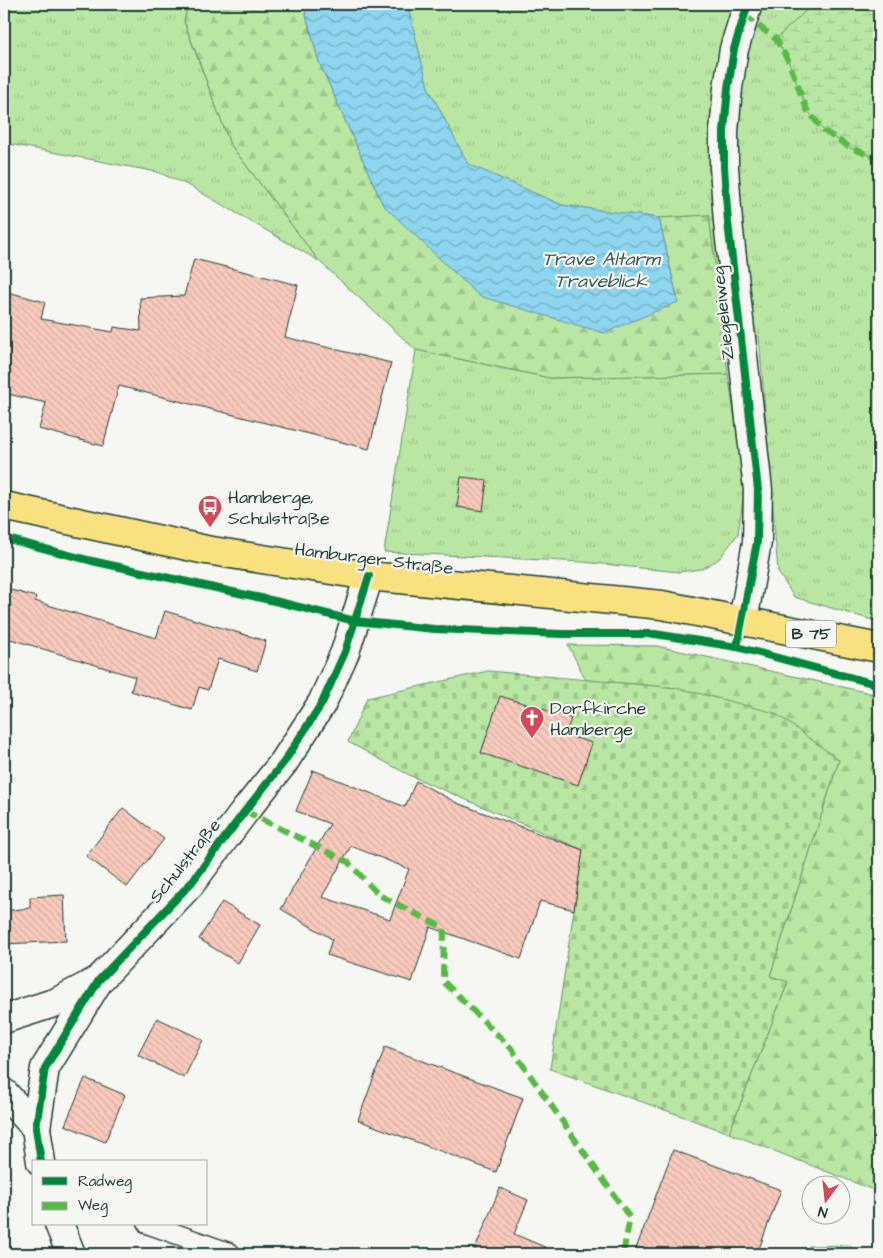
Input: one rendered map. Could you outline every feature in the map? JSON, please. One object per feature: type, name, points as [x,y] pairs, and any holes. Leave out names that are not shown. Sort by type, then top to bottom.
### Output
[{"type":"main road","name":"Hamburger Straße","points":[[4,506],[206,550],[369,576],[662,605],[879,648]]},
{"type":"street","name":"Ziegeleiweg","points":[[743,621],[757,542],[758,490],[728,222],[724,167],[724,131],[734,49],[748,4]]},
{"type":"street","name":"Schulstraße","points":[[41,1160],[36,1128],[45,1068],[99,980],[191,883],[284,762],[322,703],[345,652],[369,576]]},
{"type":"street","points":[[4,1019],[57,1002],[99,980]]},
{"type":"street","points":[[4,1093],[36,1128]]},
{"type":"street","points":[[63,1226],[71,1254]]},
{"type":"lane","points":[[154,1226],[230,1253]]},
{"type":"green space","points":[[4,4],[188,4],[184,22],[230,144],[319,261],[190,186],[157,172],[4,143]]},
{"type":"green space","points":[[188,4],[303,4],[319,62],[383,205],[678,302],[659,218],[709,215],[728,374],[550,378],[416,350],[319,261],[230,144],[184,21]]},
{"type":"green space","points":[[407,4],[813,4],[776,40],[788,60],[851,148],[879,159],[879,622],[794,597],[778,572],[759,336],[724,340],[709,215],[659,218],[562,205],[467,164],[428,87]]},
{"type":"green space","points":[[813,4],[879,4],[879,159],[851,148],[824,131],[807,110],[788,60],[776,39]]},
{"type":"green space","points":[[416,350],[550,378],[728,374],[745,486],[738,534],[719,559],[701,569],[679,572],[583,562],[384,552]]},
{"type":"green space","points":[[568,645],[657,646],[879,695],[879,1179],[871,1189],[850,1181],[850,1176],[838,1176],[729,1133],[788,982],[770,976],[839,760],[678,688],[586,680]]},
{"type":"green space","points":[[488,671],[678,688],[775,713],[839,760],[770,976],[788,982],[729,1133],[550,1069],[583,850],[411,776],[348,742],[367,698]]},
{"type":"green space","points":[[849,1245],[859,1254],[805,1254],[809,1246]]},
{"type":"water","name":"Trave Altarm Traveblick","points":[[303,4],[407,4],[428,87],[468,164],[562,205],[659,218],[678,302],[604,333],[479,296],[383,205],[319,62]]},
{"type":"building","points":[[194,259],[298,285],[285,337],[391,363],[369,449],[119,386],[103,446],[39,429],[46,403],[4,393],[4,291],[45,302],[41,319],[113,332],[114,327],[141,331],[140,298],[184,296]]},
{"type":"building","points":[[461,477],[487,480],[483,511],[457,507]]},
{"type":"building","points":[[4,588],[36,597],[35,601],[156,638],[165,611],[266,641],[257,671],[218,659],[208,690],[199,687],[192,710],[131,691],[135,677],[4,637]]},
{"type":"building","name":"Dorfkirche Hamberge","points":[[500,696],[571,718],[566,735],[592,743],[578,785],[481,753]]},
{"type":"building","points":[[313,770],[405,807],[416,781],[457,803],[583,850],[574,910],[540,901],[521,959],[430,927],[412,982],[327,955],[332,939],[281,909],[330,824],[296,811]],"holes":[[[351,846],[409,869],[390,919],[322,897]]]},
{"type":"building","points":[[123,808],[164,839],[127,887],[86,856]]},
{"type":"building","points":[[64,895],[66,941],[4,944],[4,911],[30,908],[30,897]]},
{"type":"building","points":[[222,902],[260,925],[238,963],[199,939]]},
{"type":"building","points":[[157,1018],[203,1040],[184,1078],[138,1055]]},
{"type":"building","points":[[385,1047],[523,1098],[496,1172],[358,1120]]},
{"type":"building","points":[[85,1078],[125,1095],[105,1142],[65,1125]]},
{"type":"building","points":[[673,1150],[781,1190],[757,1254],[634,1254]]},
{"type":"building","points":[[500,1188],[528,1200],[514,1234],[561,1254],[473,1254]]},
{"type":"marked path","points":[[744,15],[776,39],[788,60],[807,110],[824,131],[851,148],[879,159]]},
{"type":"marked path","points":[[245,811],[348,862],[379,895],[444,928],[443,981],[511,1048],[630,1218],[623,1254]]},
{"type":"cycle path","points":[[737,647],[757,542],[758,490],[728,222],[724,167],[724,131],[734,49],[748,4]]},
{"type":"cycle path","points":[[4,538],[92,561],[279,602],[355,621],[434,629],[563,634],[655,634],[737,647],[879,685]]},
{"type":"cycle path","points":[[41,1160],[36,1128],[45,1068],[99,980],[191,883],[284,762],[322,703],[345,652],[369,576]]},
{"type":"place","name":"Hamberge, Schulstraße","points":[[210,528]]},
{"type":"place","name":"Dorfkirche Hamberge","points":[[532,739]]}]
